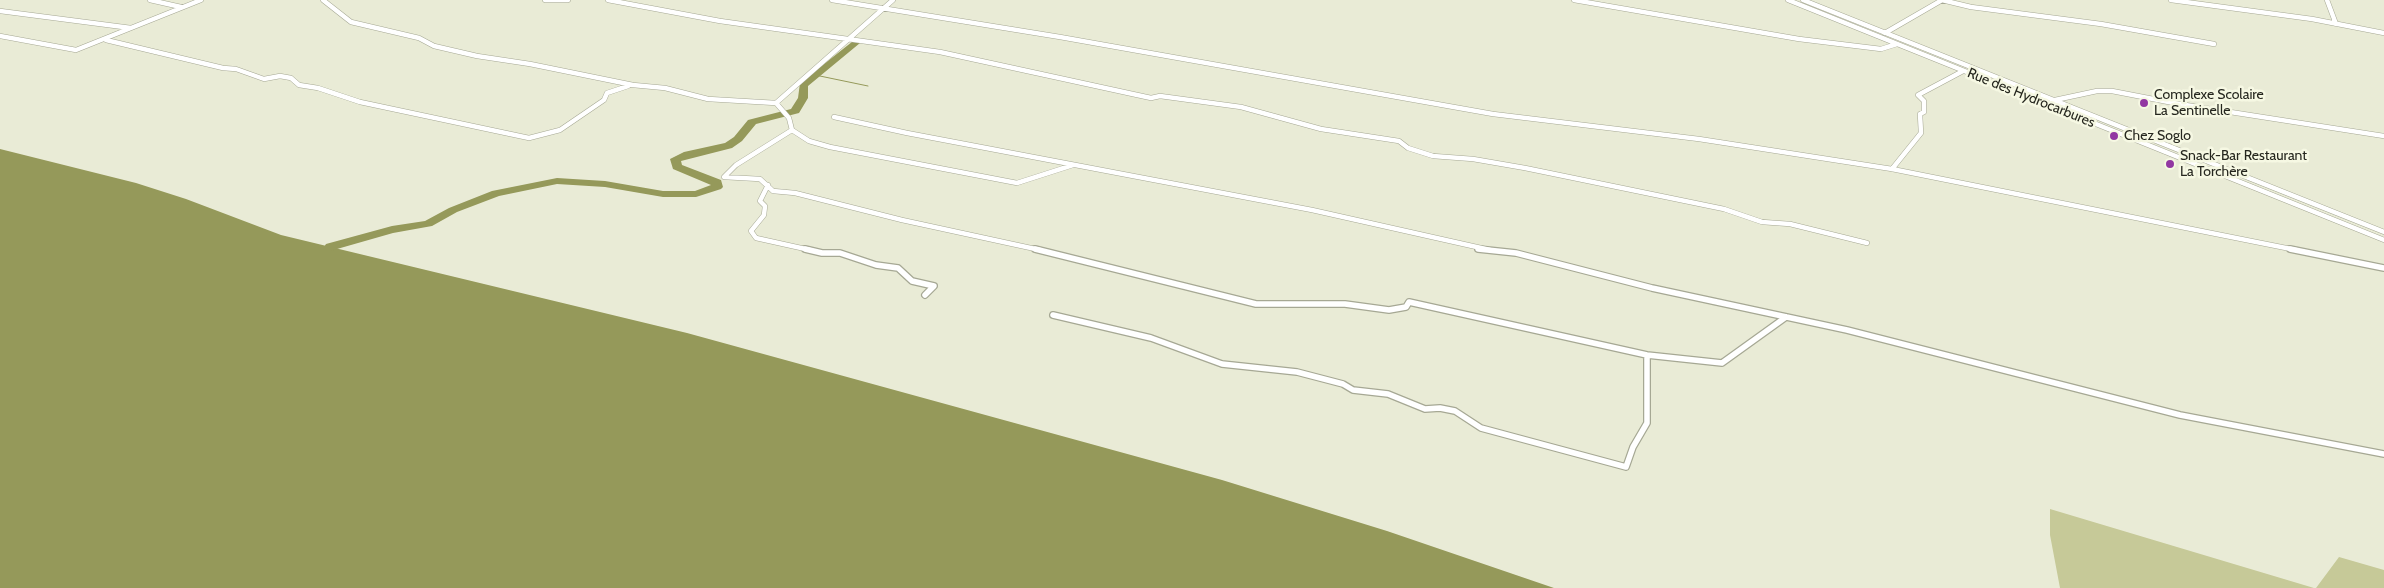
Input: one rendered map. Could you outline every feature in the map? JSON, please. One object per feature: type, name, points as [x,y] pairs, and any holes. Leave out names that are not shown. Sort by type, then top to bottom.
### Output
[{"type":"street","points":[[150,0],[181,7]]},
{"type":"street","points":[[0,36],[76,50],[106,40],[201,0]]},
{"type":"street","points":[[323,0],[351,22],[419,38],[434,46],[477,56],[530,64],[633,85],[665,88],[708,99],[776,103],[893,0]]},
{"type":"street","points":[[545,0],[568,0]]},
{"type":"street","points":[[608,0],[752,26],[851,38],[956,55],[1151,98],[1160,96],[1241,107],[1322,129],[1398,141],[1408,148],[1433,156],[1473,158],[1524,168],[1724,209],[1762,222],[1790,224],[1867,243]]},
{"type":"street","points":[[832,0],[1493,114],[1562,124],[1699,138],[1892,169],[2384,268]]},
{"type":"street","points":[[1574,0],[1808,40],[1881,49],[1897,44]]},
{"type":"street","name":"Rue des Hydrocarbures","points":[[1788,0],[2384,240]]},
{"type":"street","points":[[1803,0],[2384,232]]},
{"type":"street","points":[[1878,36],[1942,0],[1971,7],[2101,24],[2214,44]]},
{"type":"street","points":[[2171,0],[2336,24],[2384,33]]},
{"type":"street","points":[[2326,0],[2336,24]]},
{"type":"street","points":[[0,10],[133,28]]},
{"type":"street","points":[[106,40],[223,68],[236,69],[264,79],[280,76],[291,78],[299,85],[318,88],[360,102],[530,138],[547,137],[561,132],[604,100],[607,93],[633,85]]},
{"type":"street","points":[[1892,169],[1921,133],[1920,114],[1924,112],[1924,100],[1918,95],[1963,70]]},
{"type":"street","points":[[2054,100],[2097,91],[2112,91],[2179,104],[2384,136]]},
{"type":"street","points":[[776,103],[776,106],[783,110],[789,118],[792,130],[809,141],[830,147],[1018,183],[1074,165]]},
{"type":"street","points":[[834,117],[1312,210],[1477,249],[1516,254],[1652,288],[1868,335],[2180,415],[2384,454]]},
{"type":"street","points":[[792,130],[736,166],[724,177],[760,180],[774,191],[795,193],[902,220],[983,236],[1256,304],[1284,306],[1345,304],[1390,312],[1406,307],[1409,302],[1647,355],[1722,363],[1786,317]]},
{"type":"street","points":[[768,185],[760,201],[765,206],[765,212],[752,231],[756,238],[801,249],[840,253],[876,265],[898,268],[912,281],[934,286],[925,295]]},
{"type":"street","points":[[1053,315],[1151,338],[1222,364],[1297,372],[1343,384],[1353,390],[1388,394],[1425,409],[1440,408],[1455,412],[1481,428],[1506,436],[1626,467],[1647,423],[1647,355]]},
{"type":"shaded area","points":[[0,149],[136,183],[186,199],[281,235],[687,333],[1222,480],[1387,531],[1554,588],[0,588]]},
{"type":"shaded area","points":[[2050,509],[2314,588],[2060,588],[2050,535]]},
{"type":"shaded area","points":[[2339,557],[2384,570],[2384,588],[2316,588]]},
{"type":"waterway","points":[[330,247],[392,230],[428,224],[453,210],[496,193],[557,181],[605,184],[625,189],[663,194],[696,194],[717,187],[717,182],[677,167],[675,159],[688,154],[728,146],[738,139],[752,122],[795,111],[803,98],[803,85],[857,41]]},
{"type":"waterway","points":[[815,75],[868,86]]},
{"type":"place","name":"Complexe Scolaire La Sentinelle","points":[[2144,103]]},
{"type":"place","name":"Chez Soglo","points":[[2114,136]]},
{"type":"place","name":"Snack-Bar Restaurant La Torchère","points":[[2170,164]]}]
